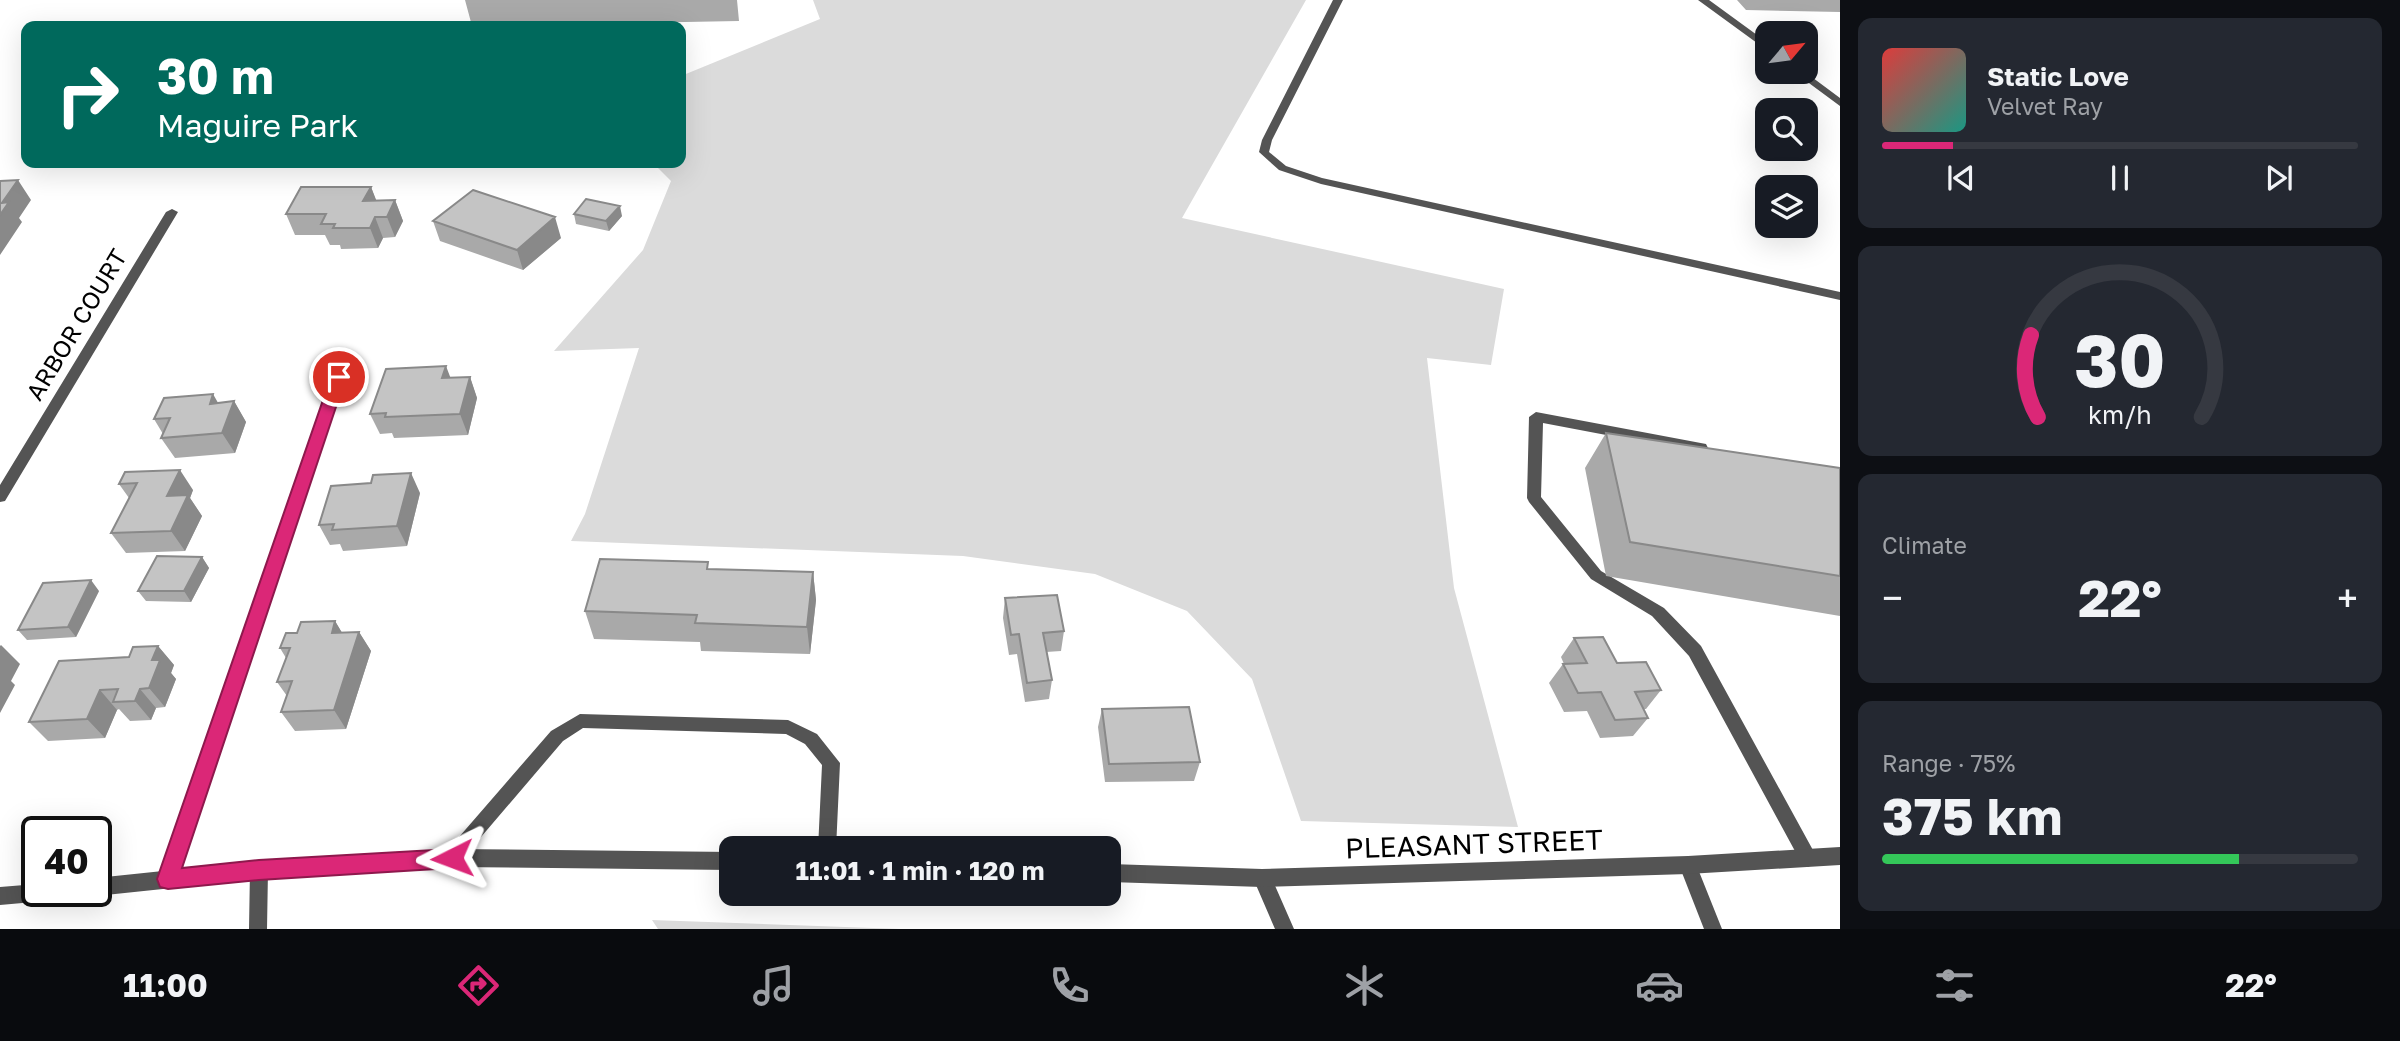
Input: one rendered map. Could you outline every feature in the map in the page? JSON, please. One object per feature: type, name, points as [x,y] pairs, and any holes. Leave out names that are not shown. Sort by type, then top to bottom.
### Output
[{"type":"street","points":[[1338,0],[1267,140],[1264,152],[1274,165],[1293,174],[1321,181],[1840,296]]},
{"type":"street","points":[[1703,0],[1755,38]]},
{"type":"street","points":[[1815,84],[1840,103]]},
{"type":"street","name":"ARBOR COURT","points":[[0,498],[172,212]]},
{"type":"street","points":[[168,879],[339,377]]},
{"type":"street","points":[[1721,451],[1536,417],[1534,498],[1596,575],[1658,612],[1695,651],[1808,858]]},
{"type":"street","points":[[452,858],[557,736],[580,721],[788,727],[811,739],[831,764],[828,836]]},
{"type":"street","name":"PLEASANT STREET","points":[[1121,873],[1262,878],[1688,865],[1840,856]]},
{"type":"street","points":[[112,885],[259,870],[452,858],[719,861]]},
{"type":"street","points":[[1688,865],[1713,929]]},
{"type":"street","points":[[258,929],[259,870]]},
{"type":"street","points":[[1262,878],[1285,929]]},
{"type":"street","points":[[0,897],[21,895]]},
{"type":"shaded area","points":[[813,0],[1306,0],[1182,218],[1504,289],[1491,365],[1427,358],[1454,588],[1518,827],[1301,821],[1252,679],[1187,611],[1095,574],[963,556],[571,541],[585,514],[639,348],[554,351],[643,250],[671,181],[658,168],[686,168],[686,74],[820,19]]},
{"type":"shaded area","points":[[652,920],[901,929],[658,929]]},
{"type":"building","points":[[18,180],[2,203],[9,202],[0,215],[0,181]]},
{"type":"building","points":[[301,187],[371,187],[363,201],[395,200],[387,217],[375,217],[370,228],[333,228],[335,224],[321,224],[326,214],[286,214]]},
{"type":"building","points":[[473,190],[555,217],[517,250],[433,221]]},
{"type":"building","points":[[586,199],[620,206],[606,221],[574,214]]},
{"type":"building","points":[[446,366],[442,378],[470,377],[460,414],[385,417],[386,413],[370,414],[386,369]]},
{"type":"building","points":[[213,394],[210,404],[234,401],[222,433],[161,438],[170,418],[154,419],[164,398]]},
{"type":"building","points":[[1606,433],[1840,468],[1840,576],[1630,542]]},
{"type":"building","points":[[180,470],[167,496],[188,495],[171,531],[111,533],[137,483],[119,484],[125,472]]},
{"type":"building","points":[[411,473],[397,526],[332,530],[334,524],[319,525],[331,486],[371,483],[373,475]]},
{"type":"building","points":[[157,556],[202,557],[184,591],[138,591]]},
{"type":"building","points":[[600,559],[708,562],[707,569],[813,572],[807,627],[695,623],[697,615],[585,611]]},
{"type":"building","points":[[91,580],[68,627],[18,630],[43,583]]},
{"type":"building","points":[[1057,595],[1064,631],[1043,633],[1052,680],[1027,683],[1019,634],[1011,635],[1005,598]]},
{"type":"building","points":[[335,621],[332,633],[359,632],[334,710],[281,712],[292,681],[277,682],[290,648],[280,648],[286,633],[297,633],[301,622]]},
{"type":"building","points":[[1603,637],[1617,663],[1646,662],[1661,690],[1635,692],[1648,718],[1615,720],[1601,692],[1578,693],[1563,664],[1587,663],[1574,638]]},
{"type":"building","points":[[158,646],[152,660],[160,660],[149,688],[140,689],[135,701],[113,702],[118,689],[100,690],[87,719],[29,722],[59,661],[129,657],[133,647]]},
{"type":"building","points":[[1189,707],[1200,762],[1109,764],[1102,709]]},
{"type":"route","points":[[339,377],[168,879],[259,870],[452,858]]}]
